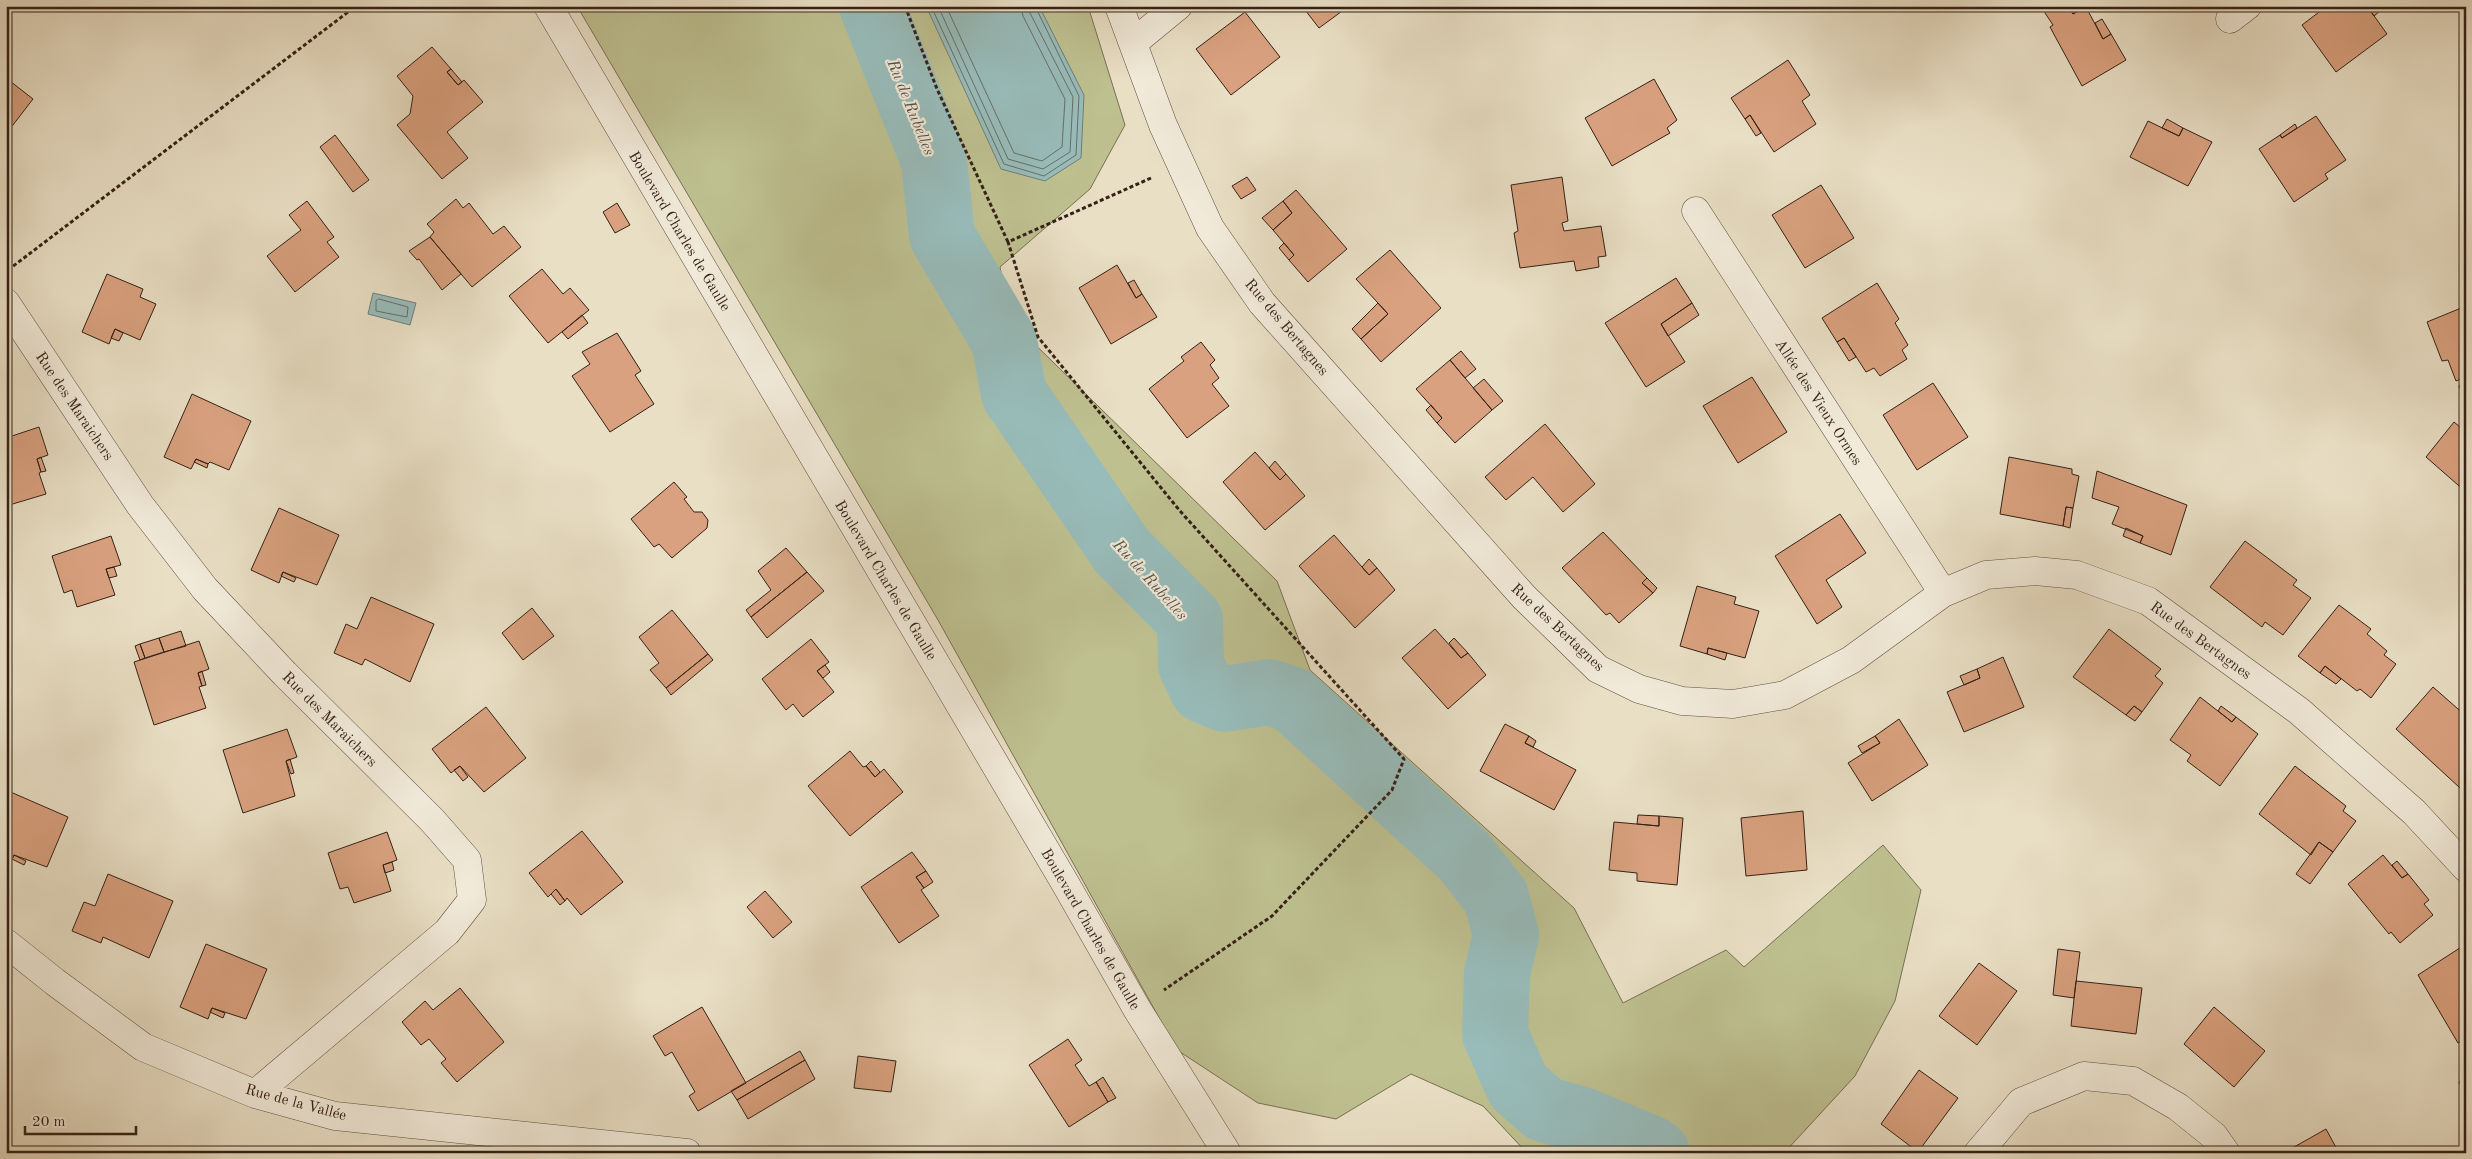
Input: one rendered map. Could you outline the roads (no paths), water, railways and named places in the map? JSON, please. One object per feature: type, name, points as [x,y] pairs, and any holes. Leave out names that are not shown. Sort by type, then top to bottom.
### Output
[{"type":"street","name":"Boulevard Charles de Gaulle","points":[[548,6],[1060,874],[1137,1009],[1227,1153]]},
{"type":"street","name":"Rue des Bertagnes","points":[[1120,6],[1163,125],[1210,228],[1262,302],[1524,597],[1598,668],[1638,689],[1682,701],[1733,704],[1785,695],[1851,660],[1943,593],[1986,575],[2035,571],[2077,575],[2148,600],[2299,711],[2414,812],[2466,868]]},
{"type":"street","points":[[1133,43],[1178,6]]},
{"type":"street","name":"Allée des Vieux Ormes","points":[[1696,211],[1943,593]]},
{"type":"street","name":"Rue des Maraichers","points":[[6,303],[140,505],[205,589],[285,674],[432,820],[467,860],[472,900],[447,932],[255,1094]]},
{"type":"street","name":"Rue de la Vallée","points":[[6,943],[55,982],[143,1046],[255,1094],[335,1116],[687,1153]]},
{"type":"street","points":[[1978,1153],[2021,1102],[2084,1076],[2133,1082],[2178,1106],[2214,1136],[2226,1153]]},
{"type":"water","points":[[926,6],[1039,6],[1084,95],[1081,158],[1045,181],[1001,169]]},
{"type":"water","points":[[373,293],[416,303],[410,325],[368,314]]},
{"type":"waterway","name":"Ru de Rubelles","points":[[872,6],[934,161],[942,236],[1004,341],[1014,394],[1122,551],[1190,620],[1191,665],[1203,690],[1224,699],[1269,692],[1293,700],[1464,856],[1496,897],[1506,935],[1497,974],[1495,1034],[1518,1086],[1544,1109],[1585,1121],[1652,1149],[1657,1153]]}]
